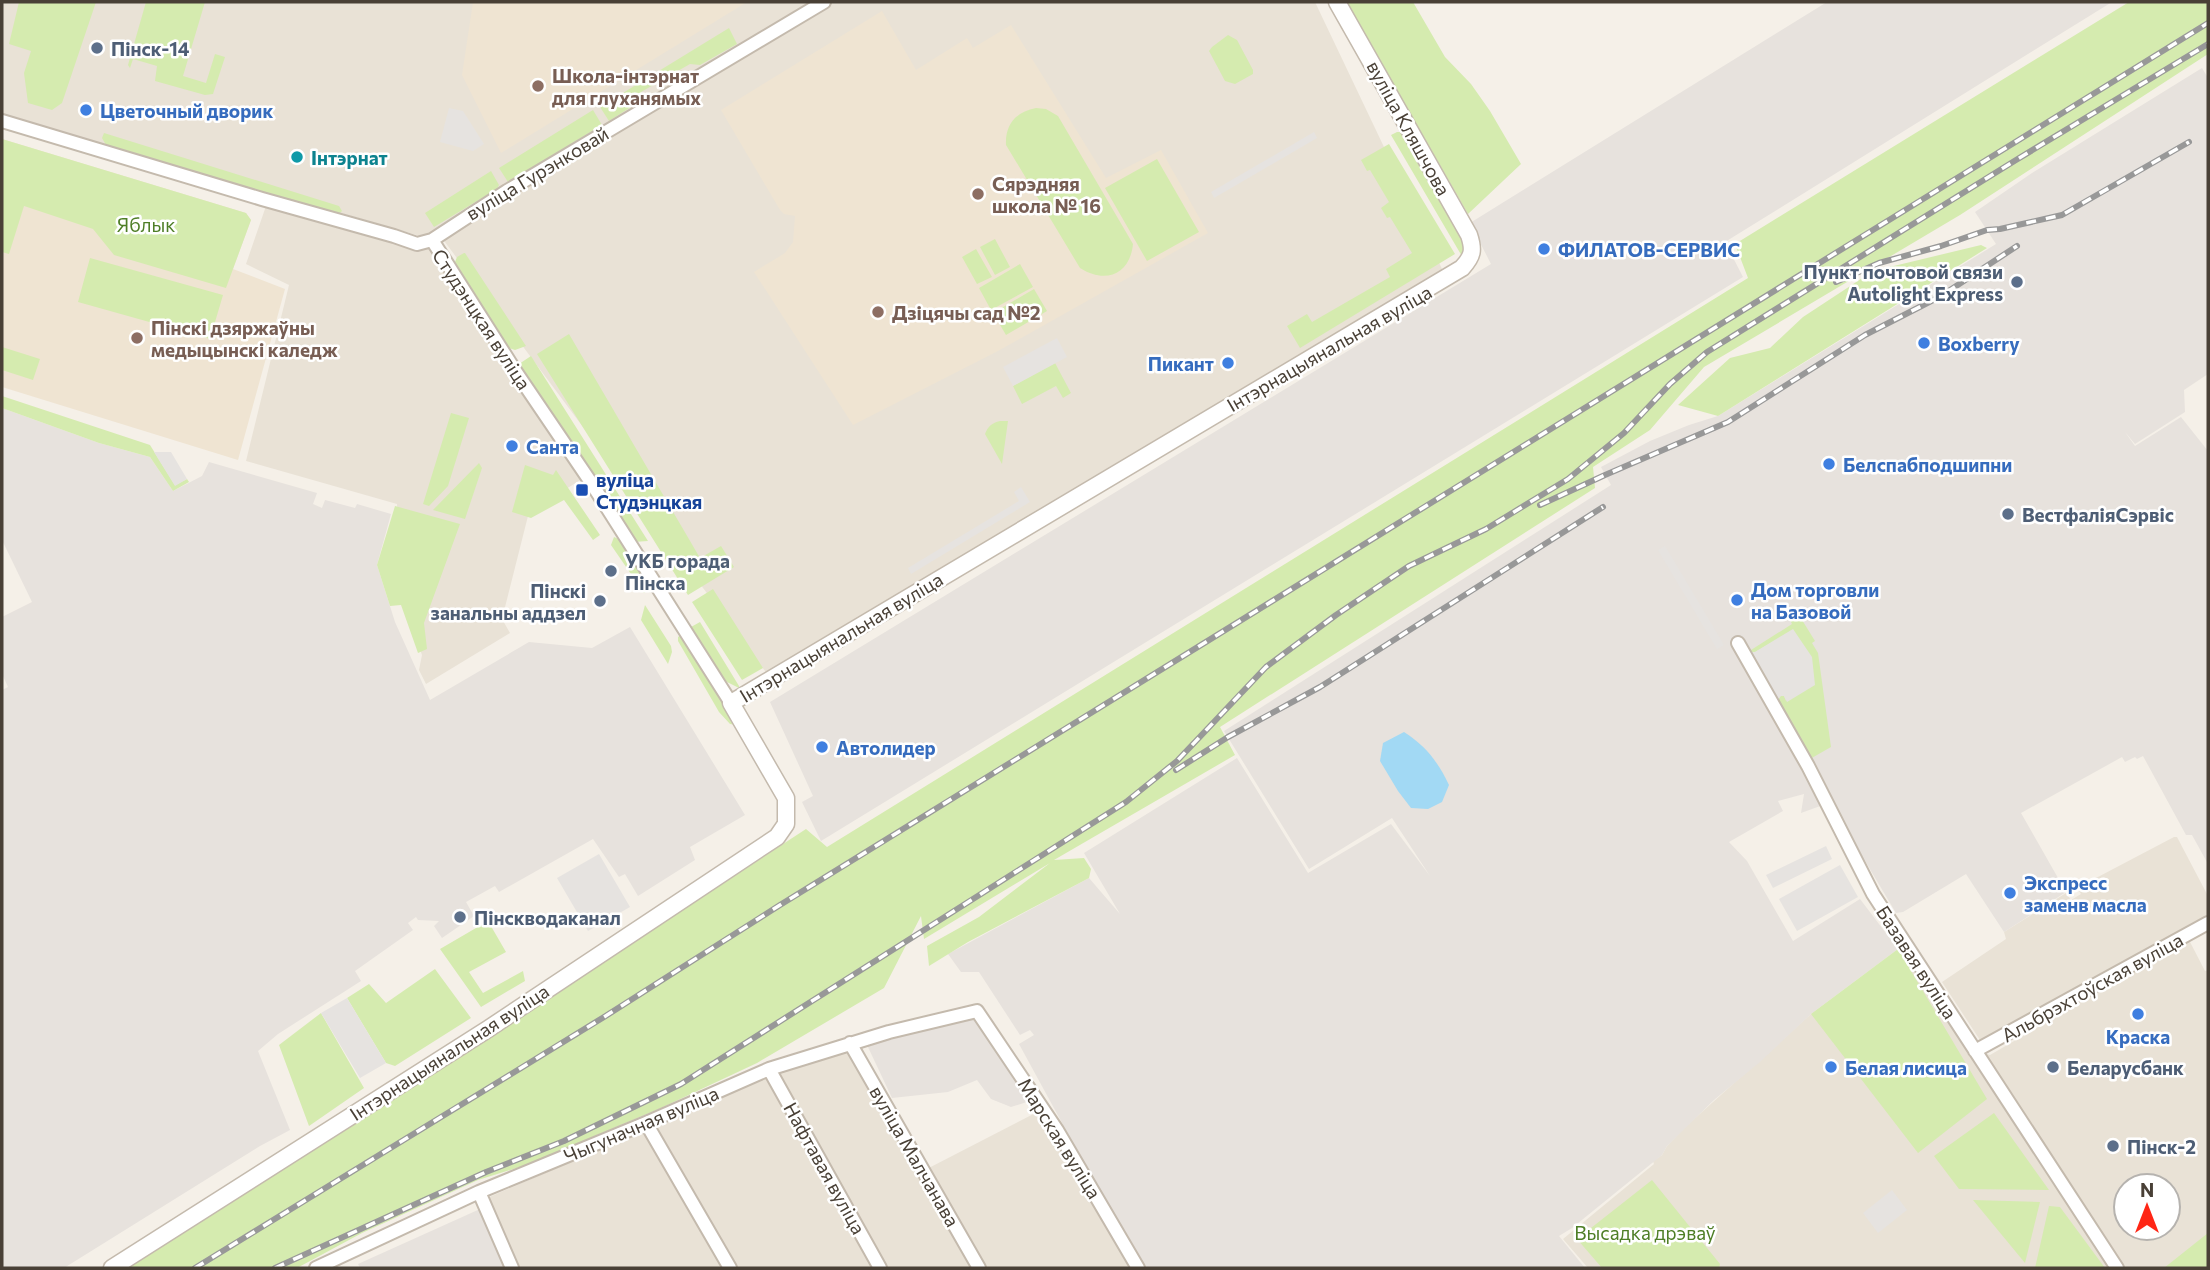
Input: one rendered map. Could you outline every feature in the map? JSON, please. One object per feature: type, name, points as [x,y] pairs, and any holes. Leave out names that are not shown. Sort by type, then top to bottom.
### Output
[{"type":"street","name":"вуліца Гурэнковай","points":[[432,240],[507,191],[824,2]]},
{"type":"street","name":"вуліца Кляшчова","points":[[1337,2],[1469,235],[1473,247],[1472,258]]},
{"type":"street","name":"Студэнцкая вуліца","points":[[2,121],[417,244],[432,240],[731,703]]},
{"type":"street","name":"Інтэрнацыянальная вуліца","points":[[112,1268],[488,1029],[777,837],[786,824],[786,798],[731,703],[1438,283],[1462,268],[1472,258]]},
{"type":"street","name":"Базавая вуліца","points":[[1738,643],[1808,766],[1873,894],[2117,1268]]},
{"type":"street","name":"Альбрэхтоўская вуліца","points":[[1975,1051],[2208,923]]},
{"type":"street","name":"Чыгуначная вуліца","points":[[316,1268],[479,1192],[646,1124],[769,1069],[977,1010]]},
{"type":"street","name":"Марская вуліца","points":[[977,1010],[1057,1129],[1138,1268]]},
{"type":"street","name":"вуліца Малчанава","points":[[850,1044],[979,1268]]},
{"type":"street","name":"Нафтавая вуліца","points":[[769,1069],[880,1268]]},
{"type":"street","points":[[646,1124],[730,1268]]},
{"type":"street","points":[[479,1192],[512,1268]]},
{"type":"street","points":[[342,1254],[348,1268]]},
{"type":"shaded area","points":[[2,2],[1315,2],[1443,271],[768,675],[436,230],[423,237],[2,114]]},
{"type":"shaded area","name":"Школа-інтэрнат для глуханямых","points":[[473,2],[747,2],[501,153],[462,75]]},
{"type":"shaded area","points":[[1827,2],[2112,2],[1725,242],[1743,277],[821,841],[802,802],[813,796],[770,702],[1491,264],[1470,223]]},
{"type":"shaded area","name":"Сярэдняя школа № 16","points":[[882,11],[916,70],[967,38],[973,48],[1011,25],[1106,178],[1161,150],[1208,233],[998,351],[853,425],[754,272],[785,253],[793,242],[795,216],[784,214],[780,210],[721,110]]},
{"type":"shaded area","points":[[2202,68],[2208,78],[2208,374],[2184,390],[2185,412],[2135,444],[2125,432],[2135,446],[2181,417],[2208,451],[2208,864],[2192,835],[2186,835],[2143,756],[2125,762],[2122,757],[2021,813],[2066,892],[2004,932],[1966,874],[1903,912],[1896,913],[1833,807],[1834,801],[1801,813],[1804,794],[1778,801],[1783,811],[1729,842],[1747,861],[1793,941],[1860,899],[1898,949],[1811,1014],[1714,1100],[1667,1146],[1662,1155],[1559,1236],[1585,1268],[1146,1268],[1097,1187],[1019,1044],[1034,1035],[1030,1030],[1020,1035],[979,972],[961,972],[948,954],[1089,878],[1120,914],[1084,853],[1237,758],[1308,873],[1391,824],[1430,876],[1392,818],[1309,869],[1224,731],[1611,485],[1601,467],[1650,441],[1718,416],[1996,244],[1975,212],[2032,173]]},
{"type":"shaded area","points":[[449,108],[463,111],[484,144],[473,151],[440,142]]},
{"type":"shaded area","points":[[1314,132],[1317,138],[1214,198],[1211,192]]},
{"type":"shaded area","name":"Пінскі дзяржаўны медыцынскі каледж","points":[[2,139],[246,213],[251,220],[233,269],[285,289],[238,460],[2,387]]},
{"type":"shaded area","points":[[266,206],[404,246],[430,247],[582,479],[529,512],[502,619],[510,633],[426,684],[419,670],[422,655],[403,601],[397,504],[246,461],[289,285],[246,264]]},
{"type":"shaded area","points":[[1057,338],[1067,357],[1013,386],[1003,367]]},
{"type":"shaded area","points":[[2,408],[99,443],[150,457],[173,491],[202,476],[209,462],[317,493],[313,504],[322,508],[325,500],[355,508],[357,504],[391,514],[377,565],[395,622],[430,700],[529,642],[592,648],[630,627],[745,815],[690,847],[695,860],[638,896],[625,874],[619,877],[593,839],[499,892],[495,886],[466,902],[474,916],[442,938],[434,926],[439,921],[418,920],[416,917],[408,923],[413,930],[355,971],[361,981],[278,1034],[258,1051],[290,1130],[64,1268],[2,1268],[2,690],[8,687],[2,674],[2,617],[32,602],[2,540]]},
{"type":"shaded area","points":[[154,452],[171,452],[187,479],[175,486]]},
{"type":"shaded area","points":[[1021,487],[1030,502],[911,574],[908,568],[1019,501],[1014,492]]},
{"type":"shaded area","points":[[1665,546],[1724,645],[1717,649],[1658,550]]},
{"type":"shaded area","points":[[1793,629],[1812,657],[1815,685],[1787,702],[1784,696],[1780,696],[1777,701],[1751,652]]},
{"type":"shaded area","points":[[2177,837],[2208,896],[2208,919],[1980,1040],[1942,982],[2006,939],[2004,932],[2066,893],[2071,900],[2081,894],[2077,888]]},
{"type":"shaded area","points":[[1826,846],[1832,859],[1773,888],[1766,875]]},
{"type":"shaded area","points":[[599,854],[630,907],[588,931],[557,878]]},
{"type":"shaded area","points":[[1840,865],[1858,897],[1797,931],[1779,899]]},
{"type":"shaded area","points":[[2189,940],[2205,971],[2208,970],[2208,1268],[1588,1268],[1563,1239],[1654,1164],[1653,1161],[1662,1155],[1683,1129],[1811,1014],[1903,949],[1966,1048],[1990,1055]]},
{"type":"shaded area","points":[[347,998],[386,1063],[360,1078],[321,1013]]},
{"type":"shaded area","points":[[974,1014],[1030,1101],[1011,1107],[991,1099],[977,1080],[948,1092],[892,1098],[867,1045]]},
{"type":"shaded area","points":[[849,1052],[921,1172],[1049,1106],[1146,1268],[518,1268],[487,1198],[774,1074]]},
{"type":"shaded area","points":[[1892,1190],[1907,1210],[1878,1233],[1863,1213]]},
{"type":"shaded area","points":[[480,1209],[506,1268],[360,1268],[358,1264]]},
{"type":"green space","points":[[19,2],[96,2],[62,103],[52,110],[28,103],[24,73],[31,51],[9,44]]},
{"type":"green space","points":[[146,2],[205,2],[183,76],[206,83],[215,54],[225,57],[213,94],[205,95],[155,81],[157,66],[133,59],[130,68],[128,65]]},
{"type":"green space","points":[[1346,2],[1413,2],[1445,57],[1471,84],[1521,164],[1468,214]]},
{"type":"green space","points":[[2129,2],[2208,2],[2208,54],[1960,215],[1704,367],[1650,430],[1593,467],[1595,488],[1220,727],[1235,755],[1054,860],[1084,858],[1091,869],[1089,878],[968,942],[929,966],[927,946],[979,917],[1050,863],[924,939],[921,916],[884,988],[757,1063],[661,1108],[526,1165],[478,1180],[362,1233],[297,1268],[125,1268],[551,996],[806,829],[827,847],[1748,278],[1735,244]]},
{"type":"green space","points":[[729,28],[737,44],[700,65],[690,64],[641,92],[639,102],[609,121],[600,107]]},
{"type":"green space","points":[[1228,35],[1237,40],[1253,70],[1253,74],[1235,84],[1225,81],[1209,51]]},
{"type":"green space","points":[[1036,108],[1046,109],[1058,116],[1133,244],[1127,263],[1115,274],[1098,275],[1080,268],[1006,145],[1007,131],[1013,120]]},
{"type":"green space","points":[[593,110],[602,125],[508,182],[499,168]]},
{"type":"green space","points":[[1402,132],[1467,239],[1463,258],[1391,135]]},
{"type":"green space","points":[[104,133],[339,206],[342,211],[338,215],[106,145],[102,138]]},
{"type":"green space","name":"Яблык","points":[[2,139],[246,213],[251,220],[226,288],[114,255],[93,229],[24,206],[9,254],[2,252]]},
{"type":"green space","points":[[1389,144],[1455,254],[1300,348],[1287,326],[1307,314],[1312,322],[1390,277],[1386,269],[1412,253],[1390,217],[1387,218],[1381,208],[1389,202],[1361,160]]},
{"type":"green space","points":[[1157,159],[1199,232],[1147,261],[1105,188]]},
{"type":"green space","points":[[491,171],[499,185],[497,189],[434,227],[425,213]]},
{"type":"green space","points":[[995,239],[1010,267],[995,275],[980,247]]},
{"type":"green space","points":[[1981,245],[1987,248],[1718,416],[1678,405],[1730,358],[1770,348],[1803,317],[1873,271]]},
{"type":"green space","points":[[976,249],[992,277],[977,284],[962,257]]},
{"type":"green space","points":[[465,253],[526,346],[515,350],[509,348],[455,262],[457,257]]},
{"type":"green space","points":[[90,258],[223,295],[210,339],[78,302]]},
{"type":"green space","points":[[1020,264],[1033,287],[991,310],[979,288]]},
{"type":"green space","points":[[1034,289],[1047,311],[1006,335],[993,313]]},
{"type":"green space","points":[[569,334],[700,558],[721,546],[734,567],[688,595],[537,354]]},
{"type":"green space","points":[[2,347],[40,359],[33,380],[2,370]]},
{"type":"green space","points":[[531,356],[648,541],[634,542],[519,364]]},
{"type":"green space","points":[[1055,363],[1071,393],[1063,398],[1056,386],[1022,404],[1013,386]]},
{"type":"green space","points":[[2,396],[150,445],[175,485],[187,479],[189,482],[173,491],[150,457],[99,443],[2,408]]},
{"type":"green space","points":[[451,413],[469,418],[448,486],[429,506],[423,504]]},
{"type":"green space","points":[[1008,421],[1002,464],[985,434],[991,425]]},
{"type":"green space","points":[[479,463],[482,468],[465,519],[433,510]]},
{"type":"green space","points":[[525,465],[553,475],[556,470],[600,535],[593,540],[564,500],[531,518],[512,512]]},
{"type":"green space","points":[[395,506],[460,524],[424,623],[427,649],[418,653],[401,605],[390,606],[377,565]]},
{"type":"green space","points":[[614,537],[621,540],[648,580],[648,588],[644,593],[611,545]]},
{"type":"green space","points":[[713,589],[763,668],[742,680],[692,602]]},
{"type":"green space","points":[[645,605],[671,646],[668,664],[641,620]]},
{"type":"green space","points":[[1799,615],[1815,641],[1812,643],[1818,653],[1831,747],[1810,759],[1777,701],[1784,696],[1786,701],[1794,630],[1751,652],[1792,624],[1790,620]]},
{"type":"green space","points":[[700,622],[739,688],[721,676],[691,627]]},
{"type":"green space","points":[[682,634],[737,725],[730,724],[719,712],[678,641]]},
{"type":"green space","points":[[488,921],[506,952],[469,972],[483,993],[523,971],[525,981],[481,1007],[440,949]]},
{"type":"green space","points":[[1898,949],[1987,1099],[1918,1153],[1811,1014]]},
{"type":"green space","points":[[435,969],[471,1018],[395,1066],[386,1063],[347,998],[369,984],[386,1003]]},
{"type":"green space","points":[[321,1013],[364,1088],[309,1126],[279,1045]]},
{"type":"green space","points":[[1994,1113],[2049,1190],[1959,1189],[1934,1156]]},
{"type":"green space","name":"Высадка дрэваў","points":[[1652,1180],[1720,1264],[1719,1268],[1602,1268],[1577,1239]]},
{"type":"green space","points":[[1973,1200],[2040,1202],[2025,1263]]},
{"type":"green space","points":[[2049,1206],[2060,1207],[2105,1268],[2035,1268]]},
{"type":"green space","points":[[2208,1233],[2208,1268],[2164,1268]]},
{"type":"water","points":[[1404,732],[1431,755],[1449,785],[1442,802],[1428,809],[1411,808],[1380,761],[1383,743]]},
{"type":"railway","points":[[195,1268],[2208,23]]},
{"type":"railway","points":[[275,1268],[486,1172],[564,1141],[681,1084],[1126,802],[1177,761],[1266,667],[1409,566],[1486,529],[1568,479],[1624,433],[1670,384],[1707,352],[2208,44]]},
{"type":"railway","points":[[1836,282],[1879,263],[1987,230],[2062,215],[2189,142]]},
{"type":"railway","points":[[1540,505],[1728,422],[1865,335],[1941,296],[2017,246]]},
{"type":"railway","points":[[1176,770],[1228,737],[1320,687],[1603,507]]},
{"type":"place","name":"Пінск-14","points":[[97,48]]},
{"type":"place","name":"Школа-інтэрнат для глуханямых","points":[[538,86]]},
{"type":"place","name":"Цветочный дворик","points":[[86,110]]},
{"type":"place","name":"Інтэрнат","points":[[297,157]]},
{"type":"place","name":"Сярэдняя школа № 16","points":[[978,194]]},
{"type":"place","name":"ФИЛАТОВ-СЕРВИС","points":[[1544,249]]},
{"type":"place","name":"Пункт почтовой связи Autolight Express","points":[[2017,282]]},
{"type":"place","name":"Дзіцячы сад №2","points":[[878,312]]},
{"type":"place","name":"Пінскі дзяржаўны медыцынскі каледж","points":[[137,338]]},
{"type":"place","name":"Boxberry","points":[[1924,343]]},
{"type":"place","name":"Пикант","points":[[1228,363]]},
{"type":"place","name":"Санта","points":[[512,446]]},
{"type":"place","name":"Белспабподшипни","points":[[1829,464]]},
{"type":"place","name":"вуліца Студэнцкая","points":[[582,490]]},
{"type":"place","name":"ВестфаліяСэрвіс","points":[[2008,514]]},
{"type":"place","name":"УКБ горада Пінска","points":[[611,571]]},
{"type":"place","name":"Дом торговли на Базовой","points":[[1737,600]]},
{"type":"place","name":"Пінскі занальны аддзел","points":[[600,601]]},
{"type":"place","name":"Автолидер","points":[[822,747]]},
{"type":"place","name":"Экспресс заменв масла","points":[[2010,893]]},
{"type":"place","name":"Пінскводаканал","points":[[460,917]]},
{"type":"place","name":"Краска","points":[[2138,1014]]},
{"type":"place","name":"Белая лисица","points":[[1831,1067]]},
{"type":"place","name":"Беларусбанк","points":[[2053,1067]]},
{"type":"place","name":"Пінск-2","points":[[2113,1146]]}]
